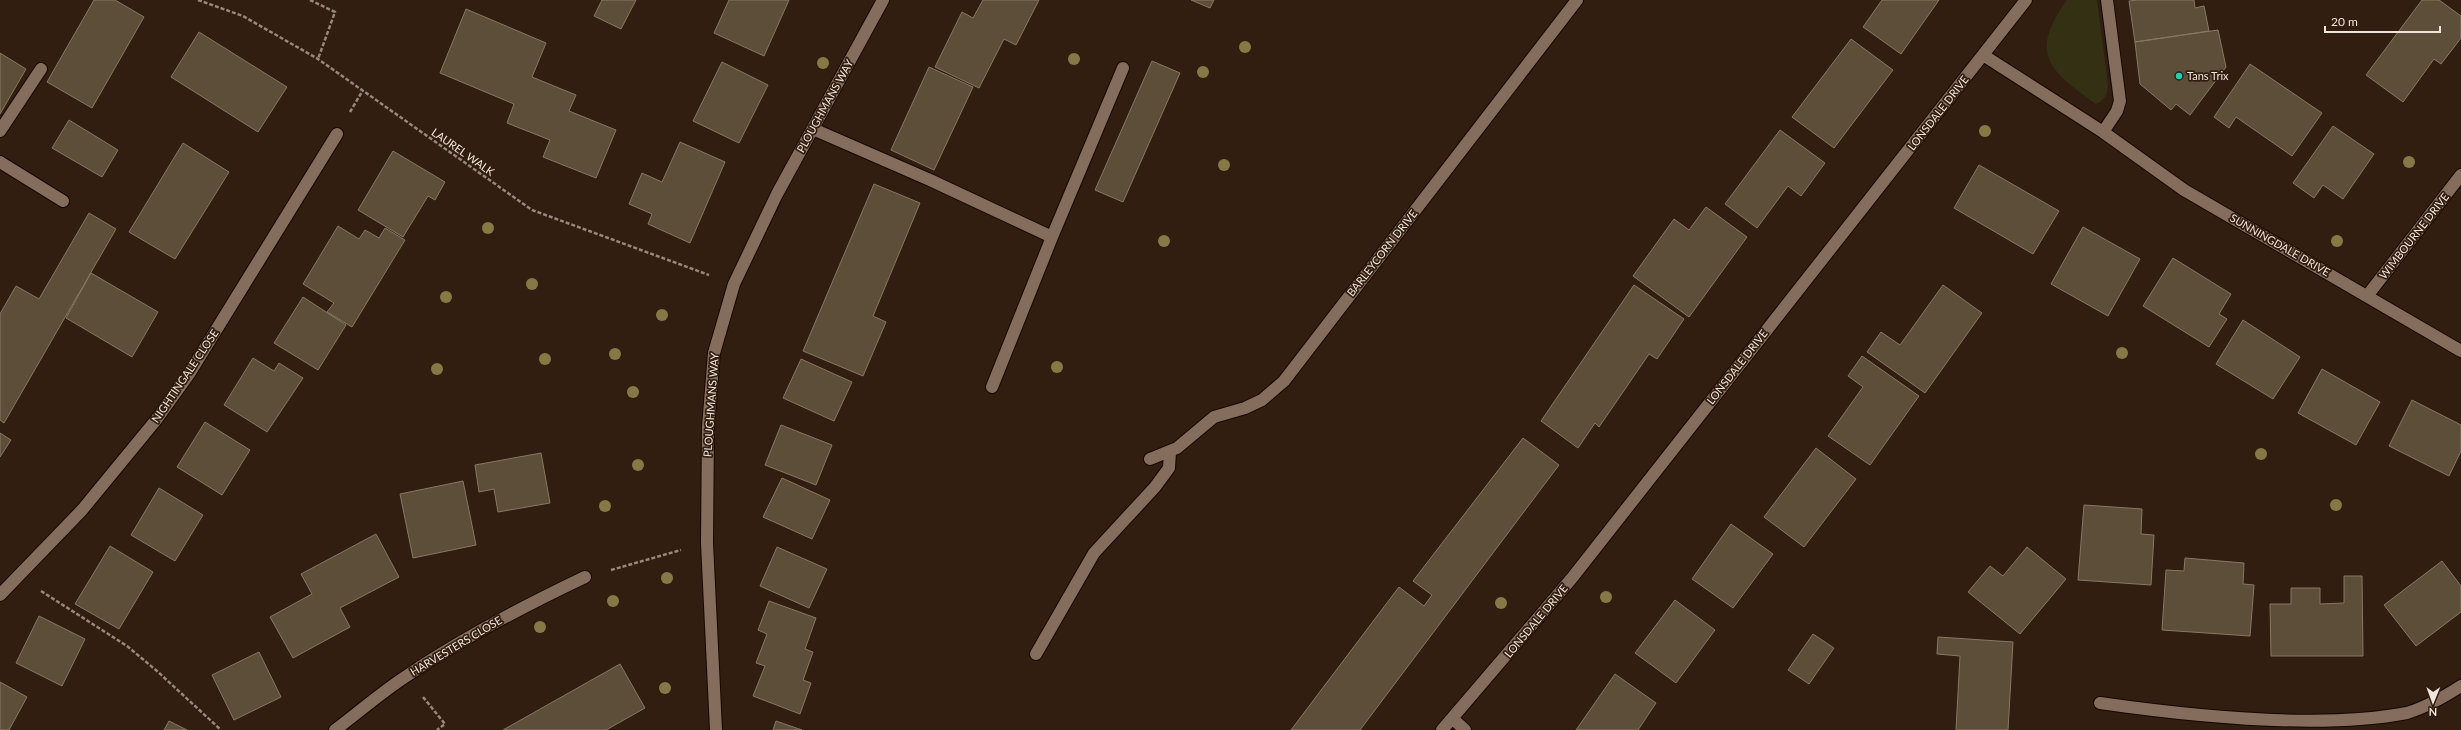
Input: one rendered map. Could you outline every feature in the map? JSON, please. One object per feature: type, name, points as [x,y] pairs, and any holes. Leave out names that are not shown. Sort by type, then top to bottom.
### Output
[{"type":"street","name":"PLOUGHMANS WAY","points":[[716,730],[707,543],[708,427],[714,353],[734,284],[777,194],[814,129],[883,0]]},
{"type":"street","name":"BARLEYCORN DRIVE","points":[[1150,459],[1170,452],[1185,442],[1214,417],[1245,408],[1262,400],[1284,381],[1576,0]]},
{"type":"street","name":"LONSDALE DRIVE","points":[[1442,730],[1453,719],[1572,578],[2026,0]]},
{"type":"street","points":[[2102,132],[2117,111],[2120,101],[2108,0]]},
{"type":"street","name":"SUNNINGDALE DRIVE","points":[[1983,55],[2102,132],[2184,190],[2461,351]]},
{"type":"street","points":[[992,387],[1122,68]]},
{"type":"street","points":[[0,131],[41,69]]},
{"type":"street","points":[[814,129],[930,180],[1052,237]]},
{"type":"street","name":"NIGHTINGALE CLOSE","points":[[0,595],[82,510],[156,420],[189,374],[337,134]]},
{"type":"street","points":[[0,162],[63,201]]},
{"type":"street","name":"WIMBOURNE DRIVE","points":[[2367,296],[2461,175]]},
{"type":"street","points":[[1036,654],[1098,546],[1155,487],[1169,468],[1170,452]]},
{"type":"street","name":"HARVESTERS CLOSE","points":[[335,730],[406,676],[512,612],[585,577]]},
{"type":"street","points":[[2100,703],[2209,719],[2286,724],[2348,724],[2407,713],[2442,698],[2461,686]]},
{"type":"street","points":[[1453,719],[1465,730]]},
{"type":"path","name":"LAUREL WALK","points":[[198,0],[243,16],[318,59],[532,210],[734,284]]},
{"type":"path","points":[[310,0],[336,12],[318,59]]},
{"type":"path","points":[[585,577],[707,543]]},
{"type":"path","points":[[19,576],[127,646],[157,671],[221,730]]},
{"type":"path","points":[[406,676],[445,724],[437,730]]},
{"type":"shaded area","points":[[2067,0],[2097,0],[2108,85],[2105,97],[2096,104],[2066,81],[2049,60],[2047,48],[2048,34],[2055,19]]},
{"type":"building","points":[[94,0],[115,0],[144,17],[92,108],[47,82]]},
{"type":"building","points":[[602,0],[636,0],[621,29],[594,16]]},
{"type":"building","points":[[729,0],[789,0],[764,56],[714,33]]},
{"type":"building","points":[[983,0],[1039,0],[1016,45],[1004,39],[979,88],[935,67],[962,12],[973,18]]},
{"type":"building","points":[[1191,0],[1214,0],[1210,8]]},
{"type":"building","points":[[1882,0],[1939,0],[1901,54],[1863,27]]},
{"type":"building","points":[[2194,0],[2195,8],[2204,6],[2209,31],[2135,42],[2129,1]]},
{"type":"building","points":[[2422,0],[2439,0],[2461,16],[2461,38],[2441,64],[2434,59],[2403,102],[2366,75]]},
{"type":"building","points":[[466,9],[546,43],[532,77],[576,95],[569,111],[616,130],[596,178],[543,157],[550,140],[507,123],[514,104],[440,73]]},
{"type":"building","name":"Tans Trix","points":[[2218,30],[2226,67],[2190,115],[2176,104],[2171,110],[2140,84],[2135,42]]},
{"type":"building","points":[[199,32],[287,87],[258,132],[171,77]]},
{"type":"building","points":[[1851,39],[1893,70],[1834,148],[1792,117]]},
{"type":"building","points":[[0,53],[26,69],[0,114]]},
{"type":"building","points":[[1152,61],[1180,73],[1123,202],[1095,190]]},
{"type":"building","points":[[722,62],[768,85],[739,143],[693,121]]},
{"type":"building","points":[[2250,64],[2322,113],[2292,156],[2236,117],[2229,128],[2214,117]]},
{"type":"building","points":[[929,67],[973,87],[934,170],[891,150]]},
{"type":"building","points":[[69,120],[118,150],[102,177],[52,148]]},
{"type":"building","points":[[2333,126],[2374,154],[2343,199],[2323,185],[2314,198],[2293,183]]},
{"type":"building","points":[[1780,130],[1825,163],[1801,196],[1788,186],[1757,228],[1725,204]]},
{"type":"building","points":[[680,142],[725,162],[690,243],[648,224],[652,214],[629,204],[642,173],[662,182]]},
{"type":"building","points":[[183,143],[229,172],[175,259],[129,232]]},
{"type":"building","points":[[393,151],[445,182],[435,200],[428,196],[403,237],[358,210]]},
{"type":"building","points":[[1979,165],[2059,211],[2033,254],[1954,208]]},
{"type":"building","points":[[874,184],[920,203],[873,316],[886,322],[863,376],[803,351]]},
{"type":"building","points":[[1706,207],[1747,237],[1689,317],[1633,276],[1674,219],[1689,230]]},
{"type":"building","points":[[89,213],[116,229],[4,423],[0,420],[0,314],[16,286],[39,299]]},
{"type":"building","points":[[338,226],[359,239],[365,230],[379,238],[385,228],[405,240],[352,327],[327,312],[334,303],[303,284]]},
{"type":"building","points":[[2083,227],[2140,259],[2108,316],[2051,284]]},
{"type":"building","points":[[2173,258],[2231,294],[2219,314],[2227,319],[2209,347],[2143,306]]},
{"type":"building","points":[[91,273],[158,312],[132,357],[66,318]]},
{"type":"building","points":[[1634,285],[1684,319],[1657,359],[1649,354],[1599,427],[1595,423],[1578,448],[1541,421]]},
{"type":"building","points":[[1943,285],[1982,313],[1925,393],[1867,352],[1881,332],[1900,345]]},
{"type":"building","points":[[303,297],[346,325],[318,370],[274,343]]},
{"type":"building","points":[[2243,320],[2300,357],[2273,399],[2216,364]]},
{"type":"building","points":[[1862,356],[1919,396],[1870,465],[1828,436],[1863,387],[1848,376]]},
{"type":"building","points":[[253,358],[274,371],[279,363],[303,378],[267,432],[224,405]]},
{"type":"building","points":[[801,359],[852,382],[834,421],[783,398]]},
{"type":"building","points":[[2322,369],[2380,402],[2356,445],[2298,413]]},
{"type":"building","points":[[2412,400],[2461,425],[2461,451],[2449,476],[2389,446]]},
{"type":"building","points":[[205,422],[250,450],[222,495],[177,467]]},
{"type":"building","points":[[781,425],[832,445],[816,485],[765,465]]},
{"type":"building","points":[[0,433],[11,440],[0,457]]},
{"type":"building","points":[[1523,438],[1559,465],[1360,730],[1291,730],[1399,587],[1424,606],[1432,595],[1413,581]]},
{"type":"building","points":[[1816,448],[1856,479],[1804,547],[1764,517]]},
{"type":"building","points":[[541,453],[550,503],[498,512],[494,489],[479,492],[475,465]]},
{"type":"building","points":[[782,478],[830,500],[812,539],[763,517]]},
{"type":"building","points":[[463,481],[476,545],[413,558],[400,494]]},
{"type":"building","points":[[159,488],[203,515],[175,561],[131,535]]},
{"type":"building","points":[[2084,505],[2142,509],[2141,534],[2154,535],[2151,585],[2078,580]]},
{"type":"building","points":[[1731,524],[1773,554],[1733,608],[1692,579]]},
{"type":"building","points":[[376,534],[399,577],[340,608],[350,627],[293,658],[270,617],[312,594],[301,574]]},
{"type":"building","points":[[110,546],[153,572],[119,629],[75,604]]},
{"type":"building","points":[[777,547],[827,569],[809,608],[760,586]]},
{"type":"building","points":[[2027,547],[2066,579],[2020,634],[1968,592],[1990,566],[2003,576]]},
{"type":"building","points":[[2185,558],[2244,563],[2243,584],[2254,585],[2250,636],[2162,630],[2166,570],[2184,571]]},
{"type":"building","points":[[2442,561],[2461,586],[2461,612],[2416,646],[2384,605]]},
{"type":"building","points":[[2344,576],[2362,576],[2363,656],[2271,656],[2270,604],[2291,604],[2291,588],[2320,588],[2320,604],[2344,603]]},
{"type":"building","points":[[1675,600],[1715,630],[1676,683],[1635,653]]},
{"type":"building","points":[[769,601],[816,618],[805,649],[813,652],[803,680],[811,683],[800,714],[753,696],[765,666],[756,663],[767,634],[758,630]]},
{"type":"building","points":[[39,616],[85,639],[62,686],[16,663]]},
{"type":"building","points":[[1813,634],[1834,648],[1809,684],[1788,670]]},
{"type":"building","points":[[1938,637],[2013,642],[2008,730],[1956,730],[1960,656],[1937,654]]},
{"type":"building","points":[[259,652],[281,697],[234,720],[212,675]]},
{"type":"building","points":[[620,664],[645,708],[606,730],[503,730]]},
{"type":"building","points":[[1615,674],[1656,703],[1638,730],[1576,730]]},
{"type":"building","points":[[0,682],[27,697],[9,730],[0,730]]},
{"type":"building","points":[[169,721],[187,730],[164,730]]},
{"type":"building","points":[[776,721],[802,730],[773,730]]},
{"type":"place","name":"Tans Trix","points":[[2179,76]]}]
